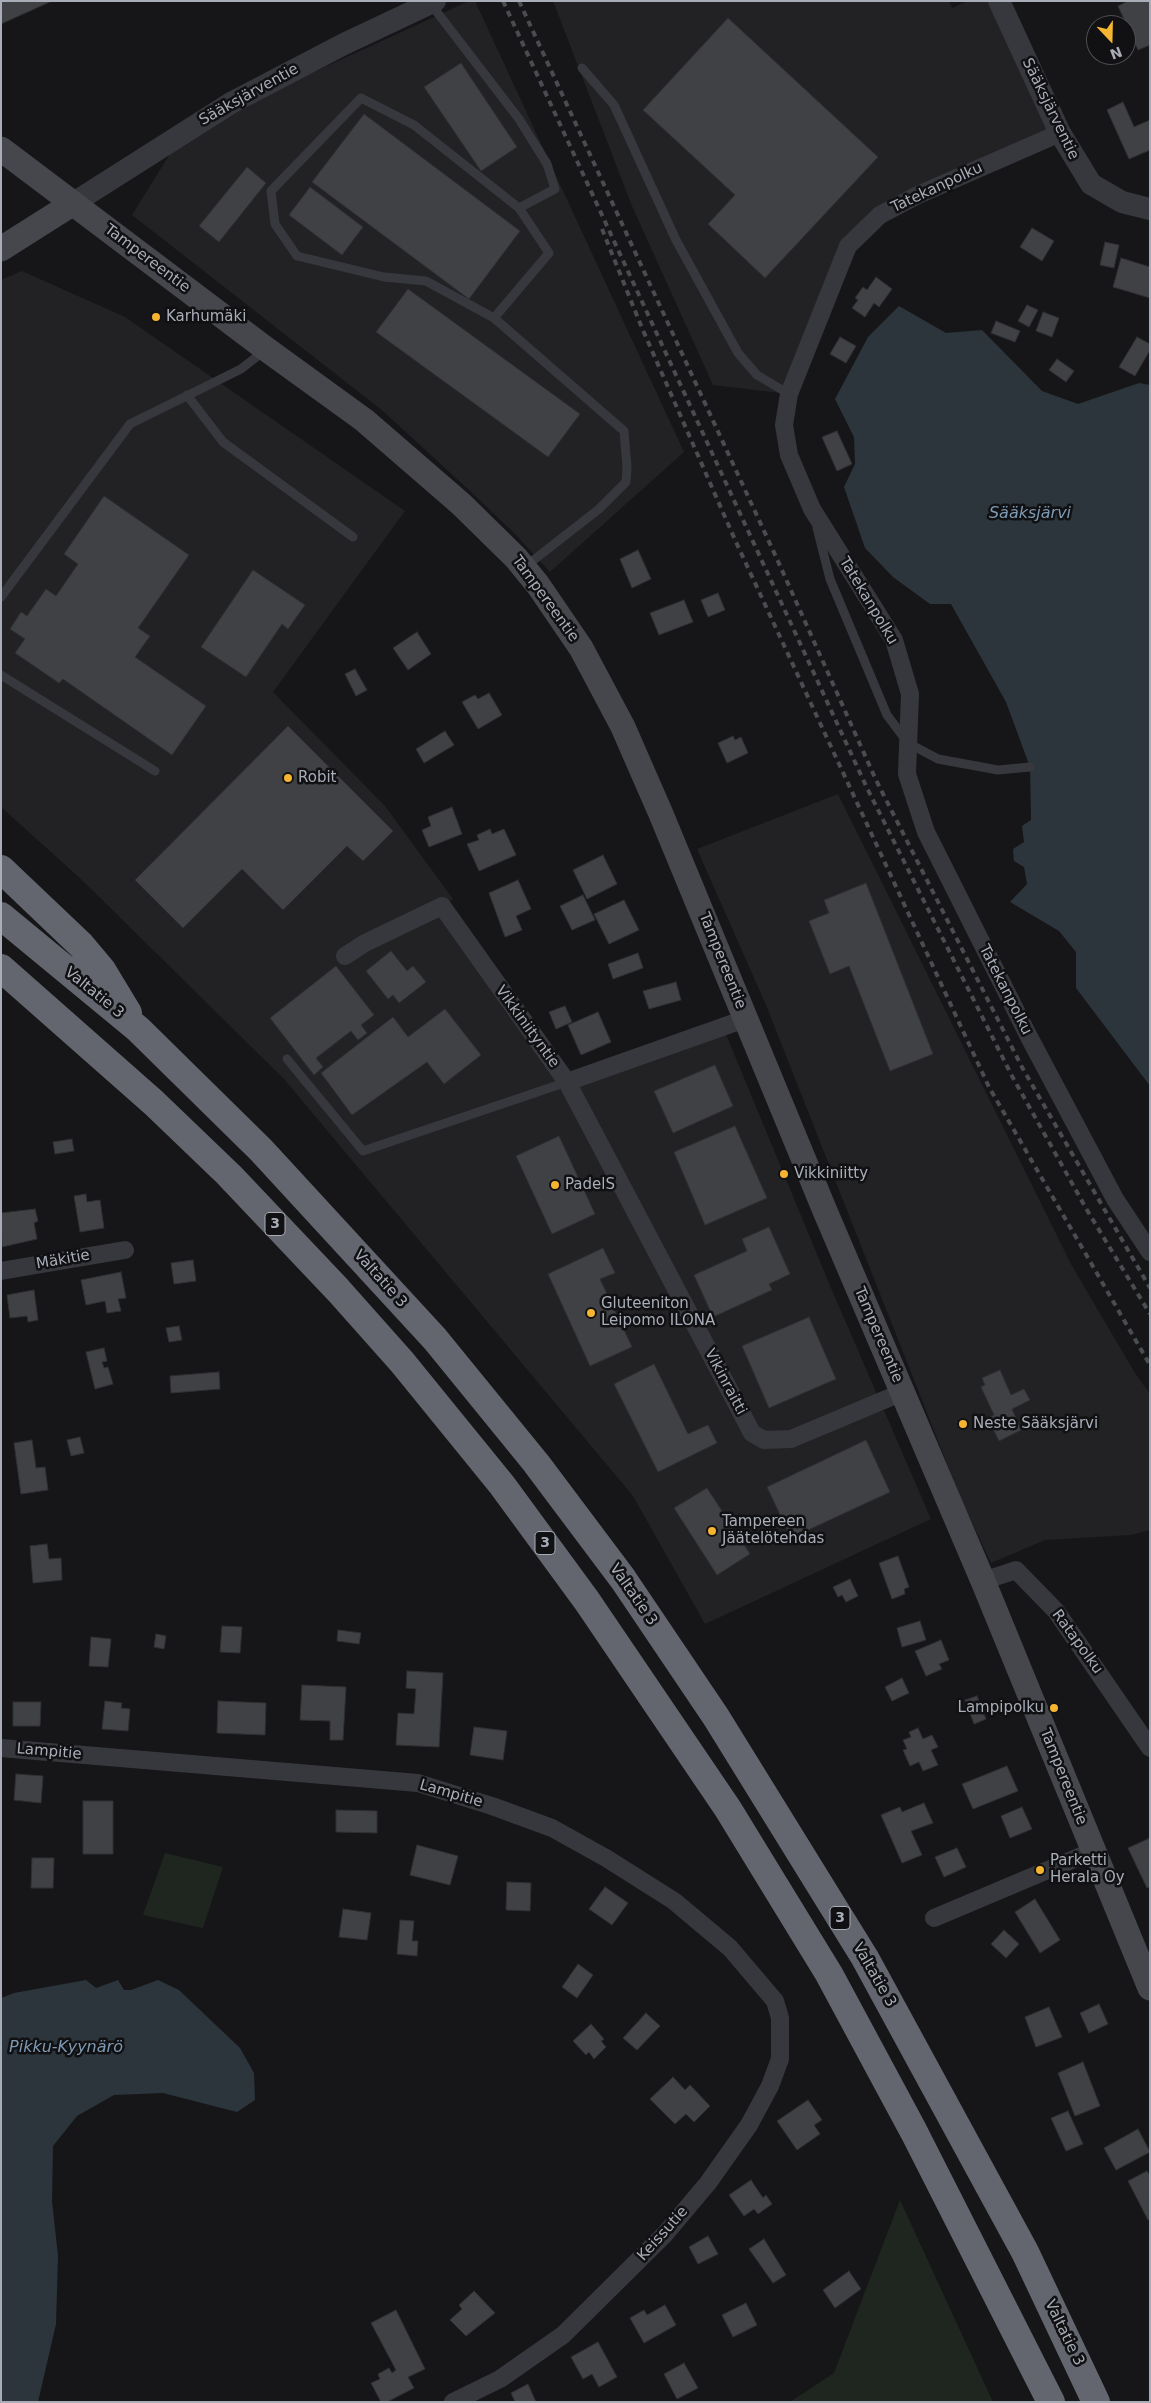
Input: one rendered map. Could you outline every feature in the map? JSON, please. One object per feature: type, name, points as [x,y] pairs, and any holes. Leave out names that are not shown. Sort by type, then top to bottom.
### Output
[{"type":"highway","points":[[1,869],[91,957],[102,970],[138,1029]]},
{"type":"highway","name":"Valtatie 3","points":[[1,916],[138,1029],[261,1150],[435,1339],[536,1463],[623,1579],[716,1717],[865,1958],[1025,2252],[1096,2402]]},
{"type":"highway","name":"3","points":[[1,968],[13,984],[154,1103],[229,1175],[338,1290],[402,1362],[502,1485],[587,1601],[728,1809],[829,1974],[914,2132],[1051,2402]]},
{"type":"main road","name":"Tampereentie","points":[[1,149],[266,349],[364,420],[461,504],[524,567],[581,648],[624,727],[662,814],[745,1019],[983,1581],[1150,1988]]},
{"type":"main road","points":[[1,249],[72,204]]},
{"type":"street","name":"Sääksjärventie","points":[[72,204],[231,103],[399,17],[435,1]]},
{"type":"street","name":"Sääksjärventie","points":[[999,1],[1076,164],[1091,184],[1122,202],[1150,209]]},
{"type":"street","name":"Tatekanpolku","points":[[1060,133],[918,195],[880,215],[848,246],[788,394],[784,425],[789,455],[812,509],[894,640],[910,694],[907,774],[926,832],[1028,1035],[1110,1190],[1150,1252]]},
{"type":"street","name":"Vikkiniityntie","points":[[345,956],[365,943],[442,906],[567,1082],[745,1019]]},
{"type":"street","name":"Vikinraitti","points":[[567,1082],[752,1433],[764,1440],[791,1439],[903,1392]]},
{"type":"street","name":"Mäkitie","points":[[1,1271],[125,1250]]},
{"type":"street","name":"Ratapolku","points":[[983,1581],[1016,1570],[1056,1610],[1149,1745]]},
{"type":"street","name":"Lampitie","points":[[1,1748],[418,1783],[492,1806],[552,1828],[606,1858],[674,1900],[730,1948],[775,2002]]},
{"type":"street","points":[[934,1918],[1093,1851]]},
{"type":"street","name":"Keissutie","points":[[453,2402],[500,2379],[563,2335],[665,2234],[708,2183],[749,2124],[770,2086],[780,2059],[780,2018],[775,2002]]},
{"type":"lane","points":[[428,1],[519,119],[547,164],[555,189],[519,208]]},
{"type":"lane","points":[[582,68],[614,105],[676,240],[738,353],[757,375],[788,394]]},
{"type":"lane","points":[[494,318],[549,254],[519,208],[414,125],[361,98],[271,192],[274,224],[298,256],[384,277],[426,281],[494,318],[624,431],[627,467],[626,482],[600,509],[524,567]]},
{"type":"lane","points":[[1,597],[130,424],[241,369],[266,349]]},
{"type":"lane","points":[[187,396],[223,442],[353,537]]},
{"type":"lane","points":[[812,509],[830,579],[887,715],[908,743],[938,758],[998,770],[1030,767]]},
{"type":"lane","points":[[1,675],[155,771]]},
{"type":"lane","points":[[287,1058],[363,1151],[567,1082]]},
{"type":"shaded area","points":[[469,1],[475,1],[684,452],[550,572],[515,534],[383,411],[132,215],[173,149],[255,99]]},
{"type":"shaded area","points":[[553,1],[949,1],[952,8],[968,1],[999,1],[1060,133],[918,195],[848,246],[789,394],[713,385],[632,206]]},
{"type":"shaded area","points":[[22,271],[125,317],[405,511],[273,692],[385,806],[453,899],[442,906],[567,1081],[723,1027],[831,1288],[931,1519],[705,1624],[633,1496],[284,1079],[83,881],[1,807],[1,280]]},
{"type":"shaded area","points":[[838,794],[1072,1266],[1135,1373],[1150,1394],[1150,1530],[1131,1535],[1045,1540],[991,1563],[961,1499],[766,1005],[697,849]]},
{"type":"shaded area","points":[[165,1853],[223,1867],[203,1928],[143,1915]]},
{"type":"shaded area","points":[[900,2200],[993,2402],[790,2402],[834,2373]]},
{"type":"water","name":"Sääksjärvi","points":[[899,306],[946,333],[982,330],[1042,391],[1078,404],[1139,383],[1150,385],[1150,1086],[1076,988],[1076,952],[1059,931],[1010,902],[1027,884],[1024,867],[1014,861],[1013,849],[1024,842],[1022,826],[1031,820],[1030,767],[1006,702],[951,604],[930,604],[893,577],[865,548],[844,487],[855,464],[854,437],[835,399],[868,337]]},
{"type":"water","name":"Pikku-Kyynärö","points":[[86,1980],[96,1988],[118,1980],[124,1990],[131,1990],[158,1980],[179,1990],[240,2048],[254,2073],[255,2100],[237,2112],[163,2093],[114,2095],[77,2116],[53,2146],[52,2201],[58,2256],[56,2324],[38,2402],[1,2402],[1,1998],[14,1993]]},
{"type":"building","points":[[1,1],[52,1],[1,24]]},
{"type":"building","points":[[1128,1],[1150,1],[1150,45],[1138,50],[1136,46],[1136,15],[1122,15],[1118,6]]},
{"type":"building","points":[[728,18],[878,157],[765,278],[708,224],[735,195],[643,110]]},
{"type":"building","points":[[461,63],[517,147],[481,171],[424,87]]},
{"type":"building","points":[[1123,102],[1134,127],[1150,120],[1150,150],[1129,159],[1107,110]]},
{"type":"building","points":[[364,114],[520,231],[469,299],[312,182]]},
{"type":"building","points":[[247,167],[266,183],[219,242],[199,226]]},
{"type":"building","points":[[310,187],[363,227],[342,255],[289,215]]},
{"type":"building","points":[[1032,228],[1054,241],[1042,261],[1020,247]]},
{"type":"building","points":[[1105,242],[1119,245],[1114,268],[1100,265]]},
{"type":"building","points":[[1121,258],[1150,267],[1150,298],[1113,287]]},
{"type":"building","points":[[876,277],[892,289],[879,307],[874,303],[865,317],[852,308],[858,300],[855,298],[863,287],[867,290]]},
{"type":"building","points":[[408,289],[580,414],[548,457],[376,332]]},
{"type":"building","points":[[1027,305],[1038,310],[1029,327],[1018,321]]},
{"type":"building","points":[[1043,312],[1059,318],[1052,337],[1036,331]]},
{"type":"building","points":[[996,321],[1020,331],[1015,342],[991,333]]},
{"type":"building","points":[[840,337],[856,346],[846,363],[830,354]]},
{"type":"building","points":[[1137,337],[1150,344],[1150,350],[1135,376],[1119,367]]},
{"type":"building","points":[[1057,359],[1074,371],[1066,382],[1049,370]]},
{"type":"building","points":[[837,431],[852,464],[837,471],[822,437]]},
{"type":"building","points":[[104,496],[189,555],[138,628],[150,636],[135,657],[206,706],[172,755],[63,679],[59,683],[15,653],[25,639],[10,629],[21,612],[27,616],[46,589],[56,596],[78,564],[64,554]]},
{"type":"building","points":[[638,550],[651,579],[632,588],[620,559]]},
{"type":"building","points":[[253,570],[305,605],[288,629],[282,624],[246,677],[201,647]]},
{"type":"building","points":[[718,593],[725,610],[708,617],[701,600]]},
{"type":"building","points":[[684,600],[693,622],[659,635],[650,613]]},
{"type":"building","points":[[417,632],[431,654],[408,670],[393,648]]},
{"type":"building","points":[[355,669],[367,690],[356,696],[345,674]]},
{"type":"building","points":[[489,693],[502,715],[478,729],[462,702],[475,695],[478,699]]},
{"type":"building","name":"Robit","points":[[288,726],[393,831],[363,861],[347,846],[283,910],[242,869],[183,928],[135,880]]},
{"type":"building","points":[[445,731],[454,745],[424,763],[416,749]]},
{"type":"building","points":[[733,736],[735,740],[741,737],[748,753],[727,763],[718,743]]},
{"type":"building","points":[[452,807],[462,834],[429,847],[422,830],[431,826],[428,817]]},
{"type":"building","points":[[490,829],[492,834],[504,829],[516,855],[479,871],[467,844],[479,840],[477,835]]},
{"type":"building","points":[[603,855],[617,884],[587,899],[573,870]]},
{"type":"building","points":[[518,880],[531,909],[516,916],[522,930],[505,937],[489,893]]},
{"type":"building","points":[[866,883],[933,1054],[890,1071],[849,966],[830,974],[809,921],[829,913],[824,900]]},
{"type":"building","points":[[583,895],[595,920],[572,930],[560,906]]},
{"type":"building","points":[[624,900],[639,930],[609,944],[594,914]]},
{"type":"building","points":[[391,951],[407,971],[413,966],[426,982],[399,1003],[393,995],[388,999],[366,971]]},
{"type":"building","points":[[638,953],[643,968],[613,979],[608,964]]},
{"type":"building","points":[[336,966],[374,1015],[361,1025],[367,1033],[358,1040],[351,1031],[316,1058],[323,1067],[314,1075],[270,1018]]},
{"type":"building","points":[[676,982],[681,1000],[649,1009],[643,991]]},
{"type":"building","points":[[565,1006],[572,1022],[556,1029],[549,1012]]},
{"type":"building","points":[[445,1009],[481,1055],[444,1084],[427,1062],[352,1115],[321,1073],[393,1017],[408,1037]]},
{"type":"building","points":[[598,1012],[611,1042],[581,1055],[568,1025]]},
{"type":"building","points":[[715,1065],[733,1106],[673,1133],[654,1091]]},
{"type":"building","points":[[735,1126],[767,1198],[705,1225],[674,1152]]},
{"type":"building","name":"PadelS","points":[[559,1136],[595,1214],[552,1234],[516,1156]]},
{"type":"building","points":[[72,1139],[74,1151],[55,1154],[53,1142]]},
{"type":"building","points":[[86,1194],[87,1202],[100,1200],[104,1228],[80,1232],[74,1196]]},
{"type":"building","points":[[35,1209],[38,1221],[34,1223],[37,1239],[2,1247],[1,1213]]},
{"type":"building","points":[[769,1227],[790,1274],[769,1284],[772,1290],[713,1317],[694,1275],[747,1251],[742,1239]]},
{"type":"building","name":"Gluteeniton Leipomo ILONA","points":[[603,1248],[615,1273],[600,1279],[632,1347],[590,1366],[548,1274]]},
{"type":"building","points":[[193,1260],[196,1281],[174,1284],[171,1263]]},
{"type":"building","points":[[121,1272],[126,1298],[118,1299],[121,1311],[107,1313],[105,1301],[86,1305],[81,1280]]},
{"type":"building","points":[[34,1290],[38,1320],[28,1322],[27,1316],[10,1318],[7,1295]]},
{"type":"building","points":[[809,1317],[836,1379],[769,1408],[742,1346]]},
{"type":"building","points":[[179,1326],[182,1340],[169,1342],[166,1328]]},
{"type":"building","points":[[104,1348],[107,1361],[102,1362],[104,1368],[108,1367],[113,1384],[95,1389],[86,1352]]},
{"type":"building","points":[[654,1364],[688,1434],[708,1425],[717,1443],[658,1472],[614,1384]]},
{"type":"building","points":[[1000,1370],[1011,1395],[1024,1389],[1030,1400],[1012,1409],[1021,1430],[999,1441],[988,1418],[994,1415],[981,1387],[985,1385],[982,1378]]},
{"type":"building","points":[[219,1372],[220,1389],[171,1393],[170,1376]]},
{"type":"building","points":[[80,1437],[84,1453],[71,1456],[67,1440]]},
{"type":"building","points":[[32,1440],[36,1468],[45,1467],[48,1490],[21,1494],[14,1443]]},
{"type":"building","points":[[866,1440],[890,1492],[791,1538],[767,1487]]},
{"type":"building","name":"Tampereen Jäätelötehdas","points":[[707,1488],[750,1554],[717,1575],[674,1508]]},
{"type":"building","points":[[47,1544],[49,1559],[61,1558],[62,1580],[33,1583],[30,1546]]},
{"type":"building","points":[[898,1556],[909,1587],[904,1589],[905,1594],[892,1599],[879,1563]]},
{"type":"building","points":[[850,1579],[858,1596],[846,1602],[842,1595],[838,1597],[833,1587]]},
{"type":"building","points":[[920,1621],[926,1640],[902,1647],[897,1628]]},
{"type":"building","points":[[222,1626],[242,1627],[240,1653],[220,1652]]},
{"type":"building","points":[[338,1630],[361,1633],[359,1644],[337,1641]]},
{"type":"building","points":[[156,1634],[166,1636],[164,1649],[154,1647]]},
{"type":"building","points":[[91,1637],[111,1639],[108,1667],[89,1666]]},
{"type":"building","points":[[941,1640],[949,1660],[939,1664],[942,1669],[926,1676],[915,1651]]},
{"type":"building","points":[[407,1671],[443,1673],[439,1747],[396,1745],[398,1713],[414,1714],[416,1689],[406,1688]]},
{"type":"building","points":[[902,1678],[909,1693],[892,1701],[885,1687]]},
{"type":"building","points":[[302,1685],[346,1687],[343,1740],[330,1740],[330,1721],[300,1720]]},
{"type":"building","points":[[977,1696],[986,1719],[974,1724],[965,1700]]},
{"type":"building","points":[[105,1701],[122,1703],[121,1708],[130,1709],[128,1731],[102,1729]]},
{"type":"building","points":[[218,1701],[266,1703],[265,1735],[217,1733]]},
{"type":"building","points":[[13,1702],[41,1702],[40,1726],[13,1726]]},
{"type":"building","points":[[474,1727],[507,1731],[503,1760],[470,1755]]},
{"type":"building","points":[[918,1728],[923,1739],[932,1735],[938,1747],[931,1750],[938,1765],[923,1771],[919,1762],[910,1766],[903,1750],[907,1749],[903,1740],[911,1737],[909,1732]]},
{"type":"building","points":[[1007,1766],[1018,1791],[973,1809],[962,1784]]},
{"type":"building","points":[[16,1774],[43,1776],[41,1803],[14,1800]]},
{"type":"building","points":[[83,1801],[113,1801],[113,1854],[83,1854]]},
{"type":"building","points":[[924,1803],[933,1823],[911,1831],[922,1855],[902,1863],[881,1815],[900,1807],[902,1812]]},
{"type":"building","points":[[1022,1807],[1032,1829],[1010,1838],[1001,1816]]},
{"type":"building","points":[[336,1810],[377,1811],[377,1833],[336,1832]]},
{"type":"building","points":[[1150,1838],[1150,1887],[1147,1888],[1128,1848]]},
{"type":"building","points":[[417,1845],[458,1856],[450,1885],[410,1875]]},
{"type":"building","points":[[957,1848],[966,1867],[944,1877],[935,1857]]},
{"type":"building","points":[[32,1858],[54,1858],[53,1888],[31,1888]]},
{"type":"building","points":[[507,1882],[531,1883],[530,1911],[506,1910]]},
{"type":"building","points":[[605,1887],[628,1903],[612,1925],[589,1909]]},
{"type":"building","points":[[1035,1899],[1060,1940],[1040,1953],[1015,1912]]},
{"type":"building","points":[[343,1909],[371,1913],[367,1940],[339,1937]]},
{"type":"building","points":[[400,1920],[414,1921],[412,1941],[418,1941],[417,1956],[397,1954]]},
{"type":"building","points":[[1004,1930],[1019,1944],[1006,1958],[991,1944]]},
{"type":"building","points":[[578,1964],[593,1975],[577,1998],[562,1987]]},
{"type":"building","points":[[1099,2004],[1108,2024],[1089,2033],[1080,2013]]},
{"type":"building","points":[[1049,2007],[1062,2037],[1036,2047],[1025,2017]]},
{"type":"building","points":[[646,2013],[660,2026],[637,2050],[623,2038]]},
{"type":"building","points":[[591,2024],[604,2039],[601,2041],[606,2047],[594,2059],[589,2052],[586,2055],[573,2041]]},
{"type":"building","points":[[1083,2062],[1100,2106],[1075,2116],[1058,2073]]},
{"type":"building","points":[[673,2077],[685,2090],[690,2085],[710,2106],[694,2122],[686,2114],[675,2124],[650,2099]]},
{"type":"building","points":[[808,2100],[822,2120],[814,2125],[820,2134],[797,2150],[777,2121]]},
{"type":"building","points":[[1068,2111],[1083,2144],[1066,2151],[1051,2118]]},
{"type":"building","points":[[1138,2129],[1150,2152],[1116,2170],[1104,2148]]},
{"type":"building","points":[[1147,2171],[1150,2176],[1150,2219],[1148,2220],[1128,2181]]},
{"type":"building","points":[[751,2180],[763,2198],[766,2195],[772,2204],[758,2214],[754,2209],[744,2216],[729,2195]]},
{"type":"building","points":[[708,2236],[718,2254],[698,2264],[689,2247]]},
{"type":"building","points":[[764,2239],[786,2275],[773,2283],[749,2249]]},
{"type":"building","points":[[849,2271],[861,2289],[835,2308],[823,2290]]},
{"type":"building","points":[[474,2291],[495,2313],[466,2336],[450,2320],[462,2309],[459,2305]]},
{"type":"building","points":[[746,2303],[757,2325],[733,2337],[722,2315]]},
{"type":"building","points":[[665,2305],[676,2325],[644,2343],[630,2318],[644,2310],[647,2315]]},
{"type":"building","points":[[396,2310],[425,2369],[408,2377],[414,2388],[387,2402],[381,2402],[371,2383],[380,2379],[378,2374],[389,2368],[392,2373],[396,2370],[371,2323]]},
{"type":"building","points":[[598,2342],[617,2377],[599,2387],[592,2374],[583,2379],[571,2357]]},
{"type":"building","points":[[684,2363],[698,2388],[677,2399],[664,2374]]},
{"type":"building","points":[[528,2384],[536,2402],[515,2402],[511,2393]]},
{"type":"railway","points":[[503,1],[867,788],[1012,1076],[1087,1210],[1150,1314]]},
{"type":"railway","points":[[519,1],[777,559],[876,780],[1023,1069],[1150,1288]]},
{"type":"railway","points":[[602,229],[642,328],[736,542],[989,1087],[1150,1365]]},
{"type":"place","name":"Karhumäki","points":[[156,317]]},
{"type":"place","name":"Robit","points":[[288,778]]},
{"type":"place","name":"Vikkiniitty","points":[[784,1174]]},
{"type":"place","name":"PadelS","points":[[555,1185]]},
{"type":"place","name":"Gluteeniton Leipomo ILONA","points":[[591,1313]]},
{"type":"place","name":"Neste Sääksjärvi","points":[[963,1424]]},
{"type":"place","name":"Tampereen Jäätelötehdas","points":[[712,1531]]},
{"type":"place","name":"Lampipolku","points":[[1054,1708]]},
{"type":"place","name":"Parketti Herala Oy","points":[[1040,1870]]}]
